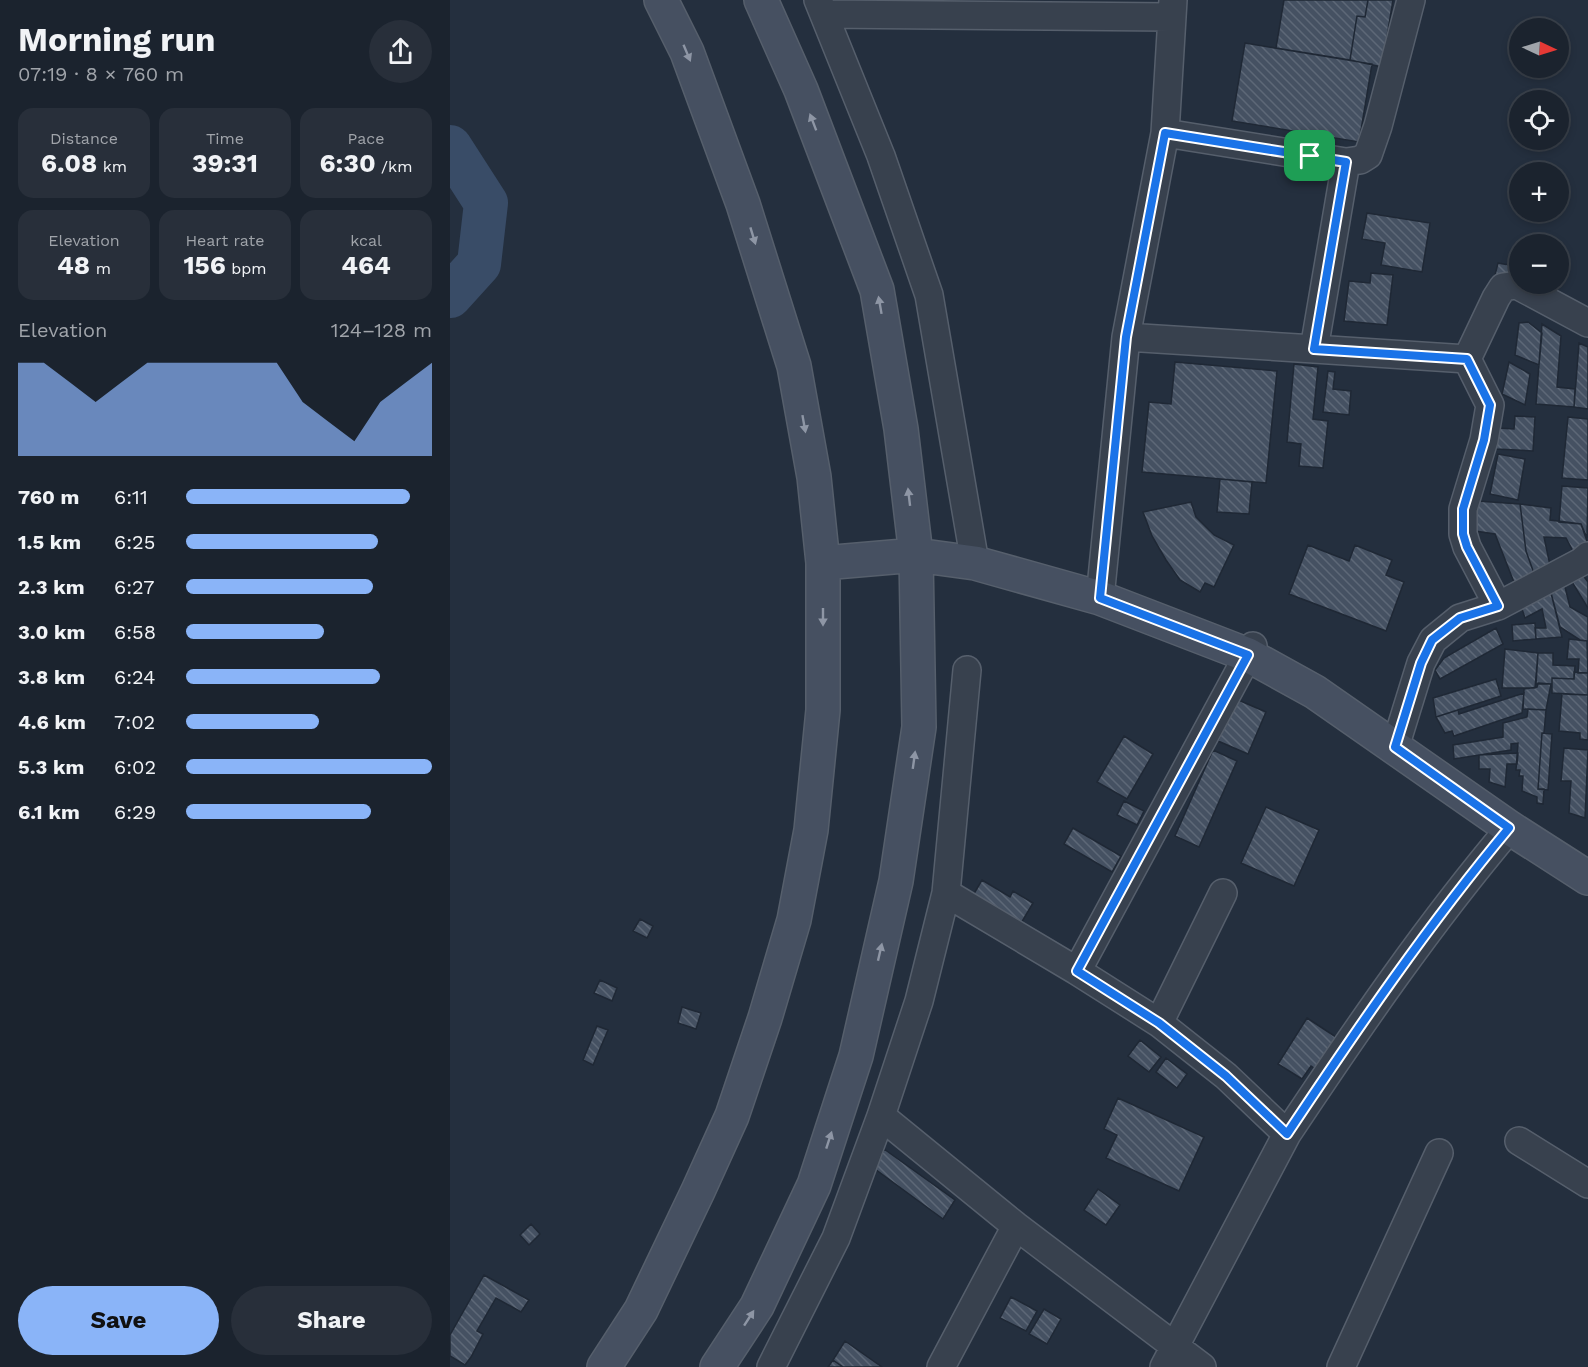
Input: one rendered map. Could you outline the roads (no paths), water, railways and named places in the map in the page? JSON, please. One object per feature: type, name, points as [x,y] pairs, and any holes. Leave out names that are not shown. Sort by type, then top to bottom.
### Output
[{"type":"main road","points":[[604,1367],[641,1310],[732,1116],[765,1018],[794,920],[812,830],[823,710],[823,563],[814,477],[794,366],[743,204],[687,52],[661,0]]},
{"type":"main road","points":[[717,1367],[757,1306],[814,1185],[856,1056],[896,880],[918,727],[916,555],[901,429],[878,290],[801,90],[761,0]]},
{"type":"main road","points":[[823,563],[916,555],[975,563],[1100,598],[1250,650],[1315,692],[1509,828],[1588,878]]},
{"type":"street","points":[[1165,133],[1346,162],[1360,160],[1368,155],[1378,126],[1411,0]]},
{"type":"street","points":[[975,563],[929,295],[881,156],[821,7],[1172,9],[1165,133],[1126,337],[1100,598]]},
{"type":"street","points":[[1314,349],[1346,162]]},
{"type":"street","points":[[1467,359],[1503,287],[1517,285],[1588,323]]},
{"type":"street","points":[[1126,337],[1467,359]]},
{"type":"street","points":[[1467,359],[1490,405],[1484,440],[1463,509],[1463,534],[1467,547],[1498,606]]},
{"type":"street","points":[[1395,747],[1421,663],[1432,640],[1460,618],[1498,606],[1581,562],[1588,556]]},
{"type":"street","points":[[1077,971],[1250,650]]},
{"type":"street","points":[[771,1367],[836,1238],[881,1116],[919,1001],[946,893],[967,670]]},
{"type":"street","points":[[1170,1357],[1287,1134],[1398,970],[1509,828]]},
{"type":"street","points":[[946,893],[1159,1023],[1226,1076],[1287,1134]]},
{"type":"street","points":[[1159,1023],[1223,893]]},
{"type":"street","points":[[881,1116],[1016,1226],[1170,1357],[1202,1367]]},
{"type":"street","points":[[1519,1142],[1588,1184]]},
{"type":"street","points":[[1341,1367],[1438,1153]]},
{"type":"street","points":[[941,1367],[1016,1226]]},
{"type":"waterway","points":[[450,147],[486,203],[479,264],[450,296]]}]
